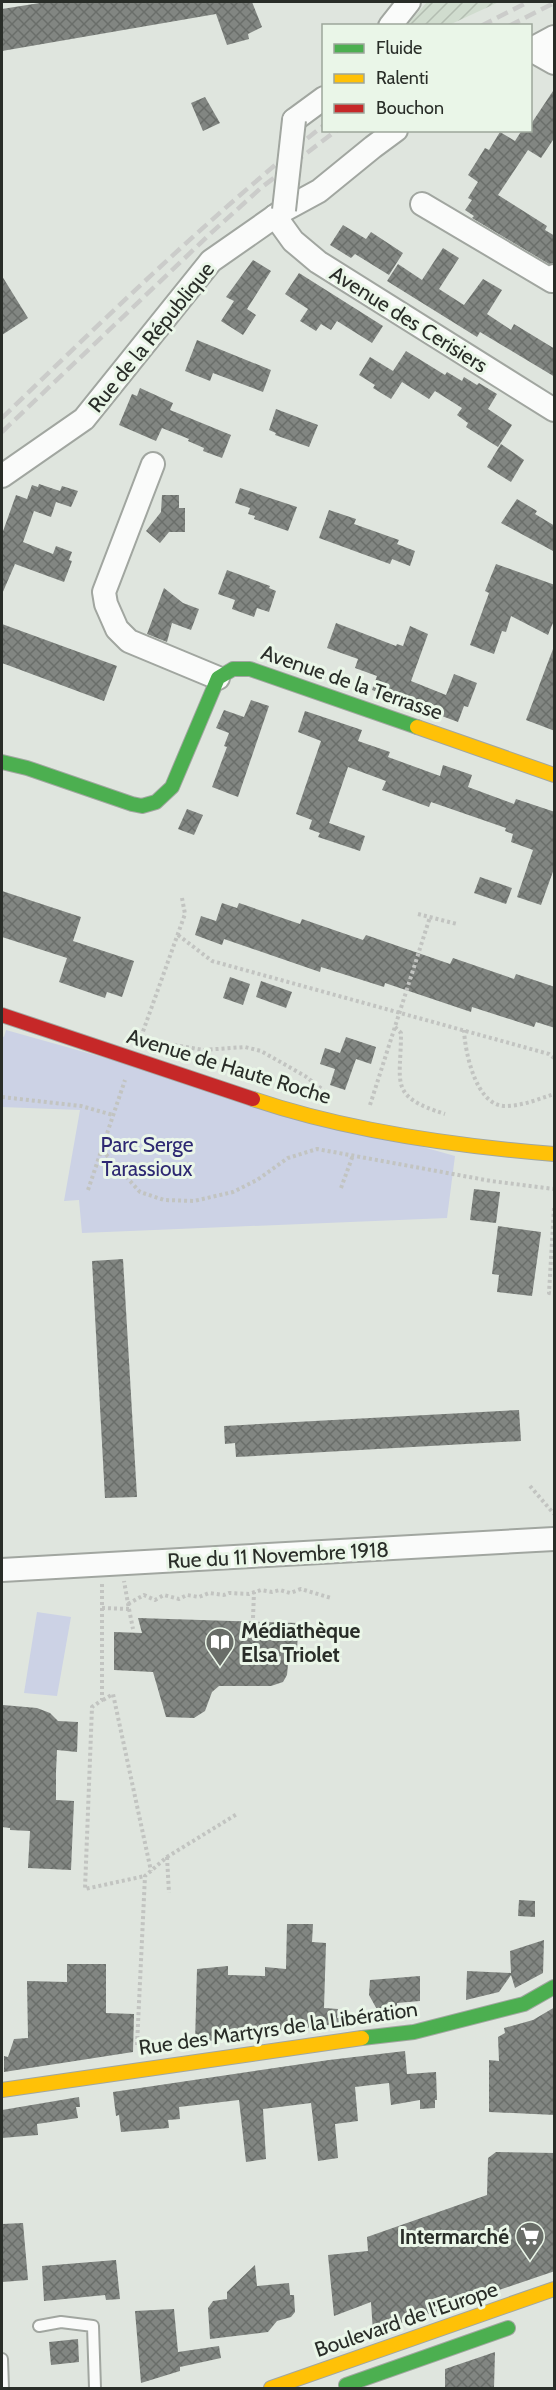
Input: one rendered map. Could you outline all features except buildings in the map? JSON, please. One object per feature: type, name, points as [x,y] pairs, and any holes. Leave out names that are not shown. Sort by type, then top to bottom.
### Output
[{"type":"street","points":[[392,24],[409,2]]},
{"type":"street","points":[[532,49],[555,37]]},
{"type":"street","points":[[532,51],[555,63]]},
{"type":"street","points":[[280,213],[294,120],[322,99]]},
{"type":"street","name":"Rue de la République","points":[[2,476],[84,419],[211,261],[280,213],[319,191],[393,132]]},
{"type":"street","points":[[422,204],[552,281],[555,276]]},
{"type":"street","name":"Avenue des Cerisiers","points":[[280,213],[293,241],[318,262],[555,410]]},
{"type":"street","points":[[2,762],[142,806],[156,802],[172,787],[218,678],[129,641],[117,629],[106,604],[104,592],[153,464]]},
{"type":"street","name":"Avenue de la Terrasse","points":[[218,678],[233,668],[250,669],[555,775]]},
{"type":"street","name":"Avenue de Haute Roche","points":[[2,1015],[284,1110],[362,1128],[506,1150],[555,1154]]},
{"type":"street","name":"Rue du 11 Novembre 1918","points":[[2,1570],[555,1539]]},
{"type":"street","name":"Rue des Martyrs de la Libération","points":[[2,2090],[327,2042],[414,2032],[524,2004],[555,1987]]},
{"type":"street","name":"Boulevard de l'Europe","points":[[271,2388],[555,2289]]},
{"type":"street","name":"Boulevard de l'Europe","points":[[336,2388],[519,2324]]},
{"type":"lane","points":[[39,2326],[61,2322],[93,2326],[95,2388]]},
{"type":"lane","points":[[2,2359],[3,2388]]},
{"type":"path","points":[[418,914],[457,924]]},
{"type":"path","points":[[341,1188],[430,917]]},
{"type":"path","points":[[178,935],[212,961],[464,1030],[555,1058]]},
{"type":"path","points":[[395,1027],[401,1033],[399,1079],[401,1089],[416,1103],[451,1116]]},
{"type":"path","points":[[464,1030],[469,1068],[490,1101],[502,1106],[523,1104],[555,1094]]},
{"type":"path","points":[[142,1035],[152,1038]]},
{"type":"path","points":[[163,1042],[203,1050],[245,1047],[261,1051],[305,1076],[333,1096]]},
{"type":"path","points":[[2,1097],[81,1106],[112,1115]]},
{"type":"path","points":[[102,1150],[140,1192],[164,1200],[194,1201],[233,1192],[257,1180],[288,1158],[316,1149],[490,1181],[555,1189]]},
{"type":"path","points":[[555,1208],[549,1293],[555,1293]]},
{"type":"path","points":[[530,1486],[555,1514]]},
{"type":"path","points":[[111,1564],[128,1604],[133,1629]]},
{"type":"path","points":[[102,1700],[102,1608],[111,1564]]},
{"type":"path","points":[[128,1604],[144,1595],[155,1600],[164,1595],[179,1599],[187,1595],[199,1597],[209,1593],[249,1594],[261,1590],[272,1592],[280,1590],[290,1593],[301,1589],[331,1598]]},
{"type":"path","points":[[252,1618],[254,1592]]},
{"type":"path","points":[[102,1608],[129,1609]]},
{"type":"path","points":[[266,1657],[328,1662]]},
{"type":"path","points":[[151,1871],[113,1694],[102,1700],[92,1707],[85,1889],[145,1876],[151,1871],[167,1857],[237,1814]]},
{"type":"path","points":[[167,1857],[169,1893]]},
{"type":"path","points":[[136,2070],[145,1876]]},
{"type":"shaded area","points":[[427,2],[499,2],[451,24],[408,24]]},
{"type":"green space","name":"Parc Serge Tarassioux","points":[[6,1030],[455,1156],[447,1218],[82,1233],[79,1200],[64,1201],[80,1110],[2,1107],[2,1036],[4,1037]]},
{"type":"green space","points":[[37,1612],[71,1617],[57,1696],[24,1693]]},
{"type":"railway","points":[[485,24],[528,2]]},
{"type":"railway","points":[[513,24],[554,3]]},
{"type":"railway","points":[[2,418],[199,231],[322,127]]},
{"type":"railway","points":[[2,432],[262,187],[334,132]]},
{"type":"traffic: fast","points":[[2,762],[27,768],[132,804],[142,806],[156,802],[172,787],[218,678],[233,669],[250,669],[417,727]]},
{"type":"traffic: fast","points":[[362,2038],[414,2032],[524,2004],[554,1987]]},
{"type":"traffic: fast","points":[[346,2385],[508,2328]]},
{"type":"traffic: slow","points":[[417,727],[554,775]]},
{"type":"traffic: slow","points":[[253,1099],[363,1128],[440,1142],[554,1154]]},
{"type":"traffic: slow","points":[[2,2090],[362,2038]]},
{"type":"traffic: slow","points":[[271,2388],[554,2289]]},
{"type":"traffic: jam","points":[[2,1015],[253,1099]]},
{"type":"place","name":"Médiathèque Elsa Triolet","points":[[220,1668]]},
{"type":"place","name":"Intermarché","points":[[530,2262]]}]
